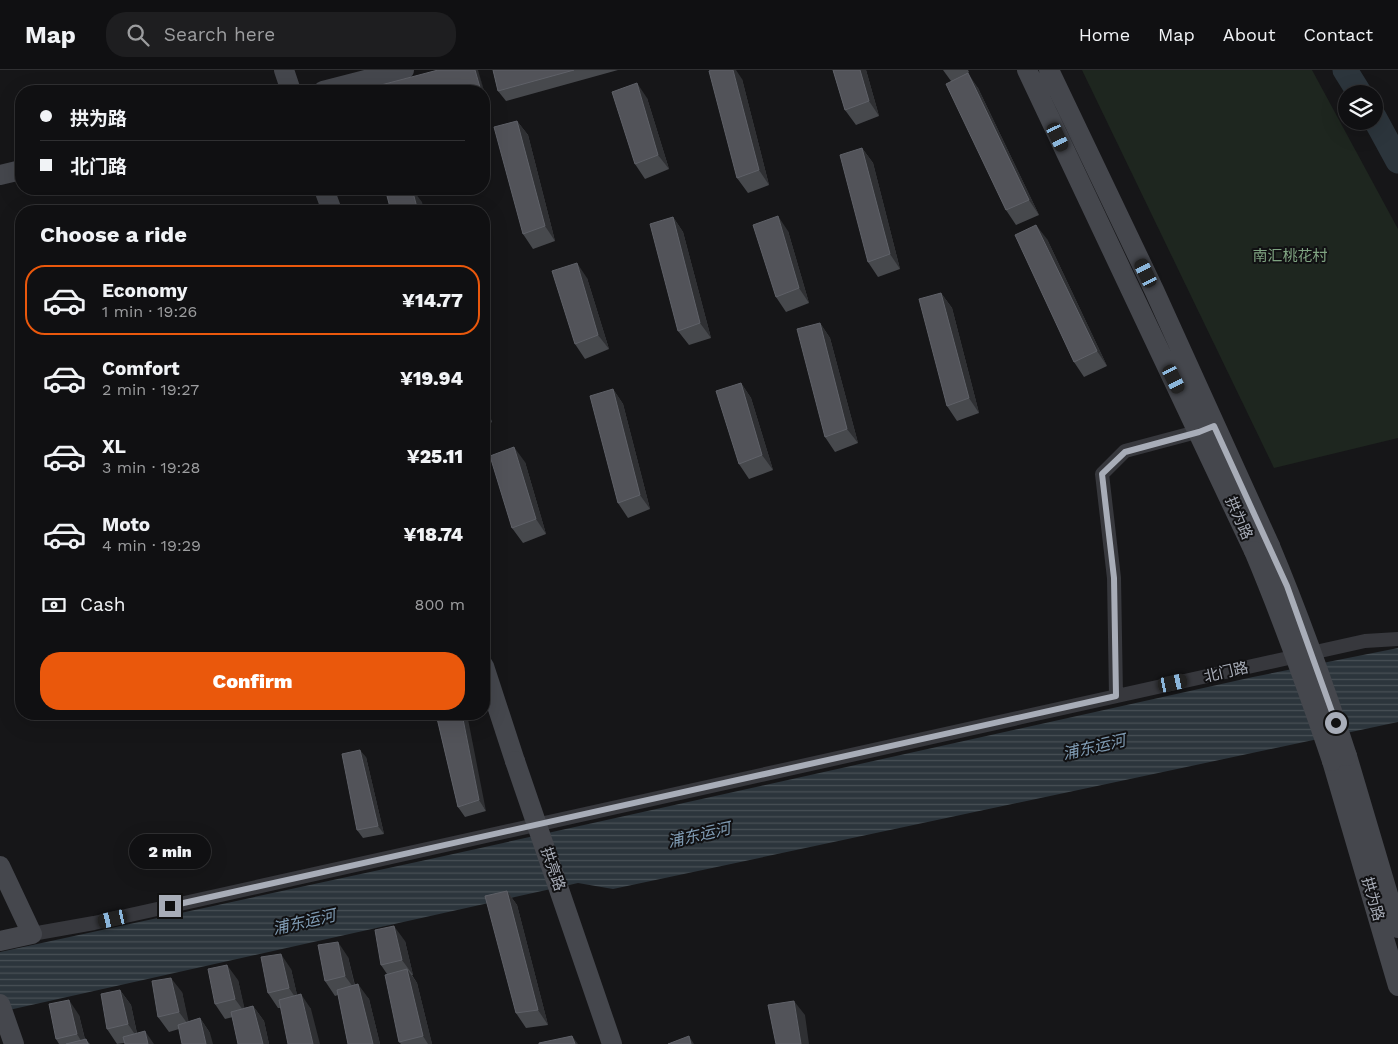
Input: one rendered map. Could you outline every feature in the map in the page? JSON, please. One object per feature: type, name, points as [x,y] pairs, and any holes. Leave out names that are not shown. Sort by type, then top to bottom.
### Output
[{"type":"main road","points":[[284,70],[289,85]]},
{"type":"main road","points":[[346,85],[404,70]]},
{"type":"main road","name":"拱为路","points":[[1027,70],[1207,429],[1262,549],[1287,586],[1325,689],[1340,758],[1398,986]]},
{"type":"main road","name":"拱为路","points":[[1049,70],[1154,290],[1207,429]]},
{"type":"main road","points":[[0,175],[15,171]]},
{"type":"main road","name":"拱亮路","points":[[490,684],[612,1044]]},
{"type":"main road","name":"拱为路","points":[[1340,758],[1398,928]]},
{"type":"main road","points":[[0,866],[32,934]]},
{"type":"main road","name":"北门路","points":[[0,941],[32,934]]},
{"type":"main road","points":[[0,1004],[14,1044]]},
{"type":"street","points":[[1116,696],[1114,578],[1102,474],[1125,452],[1207,429]]},
{"type":"street","name":"北门路","points":[[32,934],[94,923],[1365,641],[1398,639]]},
{"type":"green space","name":"南汇桃花村","points":[[1082,70],[1312,70],[1338,118],[1338,130],[1344,130],[1398,229],[1398,438],[1274,468]]},
{"type":"water","name":"浦东运河","points":[[1398,648],[1398,722],[613,889],[578,883],[0,1012],[0,952],[1253,677]]},
{"type":"building","points":[[438,70],[475,70],[479,85],[381,85]]},
{"type":"building","points":[[493,70],[574,70],[498,91]]},
{"type":"building","points":[[733,70],[759,170],[737,178],[709,71]]},
{"type":"building","points":[[833,70],[860,70],[869,101],[845,110]]},
{"type":"building","points":[[968,73],[1029,200],[1006,210],[946,84]]},
{"type":"building","points":[[637,83],[658,155],[635,164],[612,92]]},
{"type":"building","points":[[517,121],[545,226],[523,234],[494,127]]},
{"type":"building","points":[[862,148],[890,254],[868,262],[840,155]]},
{"type":"building","points":[[414,195],[416,205],[389,205],[387,196]]},
{"type":"building","points":[[778,216],[799,288],[776,297],[753,225]]},
{"type":"building","points":[[673,217],[700,323],[678,331],[650,224]]},
{"type":"building","points":[[1036,225],[1097,351],[1074,362],[1015,235]]},
{"type":"building","points":[[577,263],[598,335],[575,344],[552,271]]},
{"type":"building","points":[[941,293],[969,398],[947,406],[919,299]]},
{"type":"building","points":[[820,323],[847,429],[825,437],[797,329]]},
{"type":"building","points":[[741,383],[762,455],[739,464],[716,391]]},
{"type":"building","points":[[613,389],[640,495],[618,503],[590,396]]},
{"type":"building","points":[[514,447],[536,519],[512,528],[490,456]]},
{"type":"building","points":[[437,720],[463,720],[479,800],[458,807]]},
{"type":"building","points":[[360,750],[378,826],[357,830],[342,754]]},
{"type":"building","points":[[507,891],[538,1010],[516,1013],[485,896]]},
{"type":"building","points":[[394,926],[402,960],[381,965],[375,930]]},
{"type":"building","points":[[338,942],[345,976],[325,981],[318,945]]},
{"type":"building","points":[[281,954],[289,988],[268,993],[261,957]]},
{"type":"building","points":[[227,965],[235,999],[215,1004],[208,969]]},
{"type":"building","points":[[407,969],[423,1036],[399,1042],[385,975]]},
{"type":"building","points":[[171,978],[179,1012],[158,1017],[152,981]]},
{"type":"building","points":[[358,984],[373,1044],[348,1044],[337,990]]},
{"type":"building","points":[[120,990],[128,1024],[107,1029],[101,994]]},
{"type":"building","points":[[301,994],[313,1044],[288,1044],[279,1000]]},
{"type":"building","points":[[69,1000],[77,1034],[56,1039],[49,1004]]},
{"type":"building","points":[[794,1001],[801,1044],[776,1044],[768,1005]]},
{"type":"building","points":[[253,1006],[263,1044],[238,1044],[231,1012]]},
{"type":"building","points":[[200,1018],[206,1044],[182,1044],[178,1025]]},
{"type":"building","points":[[145,1031],[148,1044],[125,1044],[123,1037]]},
{"type":"building","points":[[572,1036],[575,1044],[539,1044],[539,1043]]},
{"type":"building","points":[[689,1036],[691,1044],[668,1044]]},
{"type":"building","points":[[86,1039],[88,1044],[66,1044]]},
{"type":"waterway","points":[[1345,70],[1354,85]]},
{"type":"waterway","points":[[1381,130],[1398,161]]},
{"type":"route","points":[[170,906],[1116,696],[1114,578],[1102,474],[1125,452],[1199,432],[1214,426],[1287,586],[1336,723]]}]
